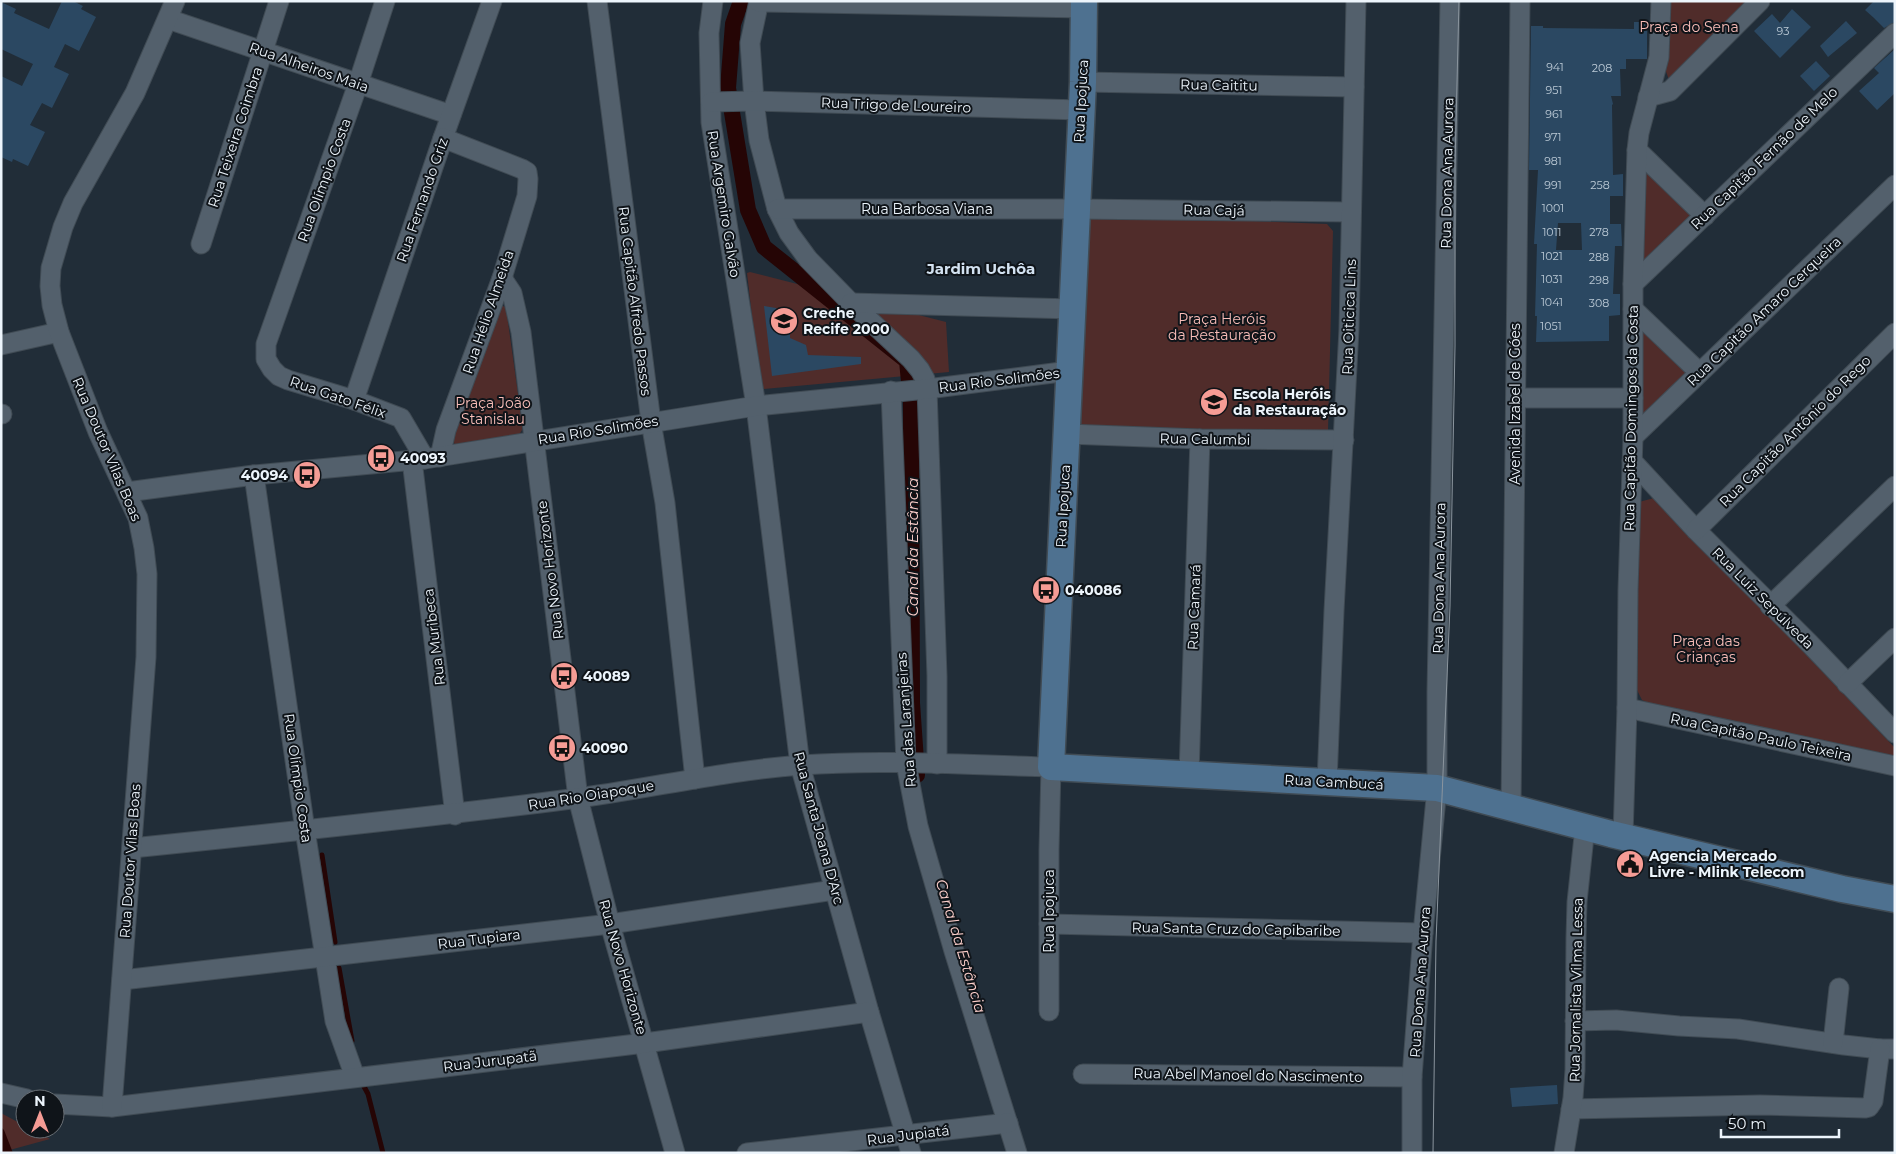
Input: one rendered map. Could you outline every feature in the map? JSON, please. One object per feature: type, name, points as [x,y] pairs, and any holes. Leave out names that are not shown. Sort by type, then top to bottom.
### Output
[{"type":"main road","name":"Rua Ipojuca","points":[[1051,767],[1083,82],[1084,4]]},
{"type":"main road","name":"Rua Cambucá","points":[[1051,767],[1437,788],[1617,835],[1842,889],[1895,899]]},
{"type":"street","name":"Rua Doutor Vilas Boas","points":[[112,1107],[146,657],[147,574],[139,525],[127,492],[109,458],[59,332],[52,304],[51,268],[63,227],[73,202],[134,94],[175,1]]},
{"type":"street","name":"Rua Teixeira Coimbra","points":[[201,244],[279,1]]},
{"type":"street","name":"Rua Olímpio Costa","points":[[266,359],[266,344],[358,84],[385,1]]},
{"type":"street","name":"Rua Fernando Griz","points":[[354,400],[443,138],[492,1]]},
{"type":"street","name":"Rua Capitão Alfredo Passos","points":[[597,1],[651,422],[665,503],[695,779]]},
{"type":"street","name":"Rua Argemiro Galvão","points":[[713,1],[709,34],[713,102],[712,122],[756,406]]},
{"type":"street","name":"Rua Oiticica Lins","points":[[1327,782],[1349,329],[1356,1]]},
{"type":"street","name":"Rua Dona Ana Aurora","points":[[1412,1153],[1412,1077],[1437,788],[1437,692],[1450,1]]},
{"type":"street","name":"Avenida Izabel de Góes","points":[[1511,806],[1520,1]]},
{"type":"street","name":"Rua Capitão Domingos da Costa","points":[[1617,835],[1628,708],[1628,590],[1633,437],[1633,284],[1637,150],[1639,133],[1659,57],[1661,1]]},
{"type":"street","points":[[1648,97],[1670,91],[1760,1]]},
{"type":"street","points":[[923,389],[925,379],[920,370],[808,259],[789,233],[777,208],[759,140],[752,100],[750,43],[759,2],[1084,4]]},
{"type":"street","name":"Rua Alheiros Maia","points":[[168,19],[451,115]]},
{"type":"street","name":"Rua Capitão Fernão de Melo","points":[[1633,284],[1895,32]]},
{"type":"street","name":"Rua Caititu","points":[[1083,82],[1354,88]]},
{"type":"street","name":"Rua Trigo de Loureiro","points":[[713,102],[752,100],[1081,110]]},
{"type":"street","name":"Rua Hélio Almeida","points":[[426,458],[446,430],[502,278],[527,196],[528,179],[527,172],[522,169],[443,138]]},
{"type":"street","points":[[1637,150],[1705,216]]},
{"type":"street","name":"Rua Capitão Amaro Cerqueira","points":[[1633,437],[1895,185]]},
{"type":"street","name":"Rua Barbosa Viana","points":[[777,208],[1076,209]]},
{"type":"street","name":"Rua Cajá","points":[[1076,209],[1351,212]]},
{"type":"street","name":"Rua Novo Horizonte","points":[[502,278],[512,293],[518,317],[578,798],[610,924],[675,1153]]},
{"type":"street","points":[[851,303],[1073,309]]},
{"type":"street","points":[[1633,309],[1699,372]]},
{"type":"street","points":[[1,346],[59,332]]},
{"type":"street","name":"Rua Capitão Antônio do Rego","points":[[1696,530],[1895,333]]},
{"type":"street","name":"Rua Gato Félix","points":[[266,359],[272,369],[288,380],[354,400],[401,418],[426,458]]},
{"type":"street","name":"Rua Rio Solimões","points":[[127,492],[254,475],[426,458],[756,406],[923,389],[1069,371]]},
{"type":"street","name":"Rua das Laranjeiras","points":[[923,389],[937,676],[935,764]]},
{"type":"street","name":"Rua das Laranjeiras","points":[[895,391],[907,763],[918,826],[954,951],[1017,1153]]},
{"type":"street","points":[[1516,398],[1633,398]]},
{"type":"street","name":"Rua Santa Joana D'Arc","points":[[756,406],[800,765],[868,1012],[909,1144]]},
{"type":"street","name":"Rua Calumbi","points":[[1067,434],[1200,439],[1344,440]]},
{"type":"street","name":"Rua Camará","points":[[1189,774],[1200,439]]},
{"type":"street","name":"Rua Muribeca","points":[[426,458],[455,815]]},
{"type":"street","name":"Rua Luiz Sepúlveda","points":[[1632,461],[1696,530],[1895,733]]},
{"type":"street","name":"Rua Olímpio Costa","points":[[254,475],[305,830],[335,1022],[355,1077]]},
{"type":"street","points":[[1770,606],[1895,486]]},
{"type":"street","points":[[1847,684],[1895,638]]},
{"type":"street","name":"Rua Capitão Paulo Teixeira","points":[[1628,708],[1895,766]]},
{"type":"street","name":"Rua Rio Oiapoque","points":[[132,848],[455,815],[800,765],[907,763],[1051,767]]},
{"type":"street","name":"Rua Ipojuca","points":[[1049,1011],[1051,767]]},
{"type":"street","name":"Rua Jornalista Vilma Lessa","points":[[1564,1153],[1575,1070],[1574,970],[1577,902],[1585,827]]},
{"type":"street","name":"Rua Tupiara","points":[[122,980],[610,924],[834,890]]},
{"type":"street","name":"Rua Santa Cruz do Capibaribe","points":[[1050,924],[1423,933]]},
{"type":"street","points":[[1833,1043],[1839,988]]},
{"type":"street","name":"Rua Jurupatã","points":[[65,1105],[112,1107],[645,1043],[868,1012]]},
{"type":"street","points":[[1571,1109],[1760,1105],[1865,1108],[1873,1101],[1887,1049],[1738,1029],[1616,1020],[1575,1021]]},
{"type":"street","name":"Rua Abel Manoel do Nascimento","points":[[1083,1074],[1412,1077]]},
{"type":"street","points":[[1,1093],[15,1096]]},
{"type":"street","name":"Rua Jupiatá","points":[[747,1153],[909,1144],[1008,1123]]},
{"type":"green space","name":"Praça do Sena","points":[[1665,1],[1752,1],[1669,80],[1662,60]]},
{"type":"green space","points":[[1643,158],[1700,215],[1644,260],[1643,258]]},
{"type":"green space","name":"Praça Heróis da Restauração","points":[[1097,215],[1327,224],[1333,231],[1328,431],[1075,428],[1082,217]]},
{"type":"green space","points":[[750,272],[946,322],[949,372],[764,389],[760,385],[747,273]]},
{"type":"green space","name":"Praça João Stanislau","points":[[502,305],[506,308],[522,430],[519,435],[455,446],[453,439]]},
{"type":"green space","points":[[1642,329],[1687,373],[1644,415],[1642,414]]},
{"type":"green space","name":"Praça das Crianças","points":[[1654,498],[1895,748],[1895,761],[1659,708],[1642,700],[1637,690],[1639,502]]},
{"type":"green space","points":[[1,1113],[15,1121],[15,1139],[50,1139],[6,1151],[1,1148]]},
{"type":"shaded area","points":[[1,1127],[4,1130],[13,1153],[1,1153]]},
{"type":"building","points":[[62,1],[73,1],[83,6],[81,9],[96,17],[79,51],[65,44],[54,67],[69,74],[52,108],[42,103],[30,125],[45,132],[28,166],[13,159],[12,162],[1,157],[1,76],[22,86],[33,64],[1,49],[1,2],[16,9],[14,13],[49,29]]},
{"type":"building","points":[[1874,1],[1895,1],[1895,22],[1884,28],[1865,10]]},
{"type":"building","points":[[1792,9],[1811,27],[1780,58],[1754,31],[1772,14],[1780,23]]},
{"type":"building","points":[[1846,21],[1857,33],[1828,57],[1820,46]]},
{"type":"building","points":[[1634,22],[1647,22],[1647,59],[1626,59],[1626,69],[1620,69],[1621,96],[1611,96],[1613,104],[1613,175],[1623,174],[1623,196],[1610,196],[1610,224],[1621,224],[1622,246],[1615,246],[1613,294],[1620,294],[1620,315],[1609,316],[1609,341],[1536,342],[1537,244],[1534,244],[1538,170],[1529,170],[1531,26],[1543,26],[1543,28],[1634,29]],"holes":[[[1558,223],[1581,223],[1582,250],[1556,250]]]},
{"type":"building","points":[[1895,49],[1895,93],[1877,110],[1859,91],[1879,73],[1874,68]]},
{"type":"building","points":[[1816,61],[1830,76],[1814,91],[1800,76]]},
{"type":"building","points":[[764,306],[776,308],[790,326],[790,338],[806,345],[808,355],[861,357],[861,364],[772,376]]},
{"type":"building","points":[[1557,1085],[1558,1104],[1512,1107],[1510,1088]]},
{"type":"waterway","name":"Canal da Estância","points":[[741,1],[733,24],[728,88],[748,210],[764,247],[907,361],[911,402],[912,703],[917,775]]},
{"type":"waterway","points":[[322,855],[335,942]]},
{"type":"waterway","points":[[339,968],[352,1041]]},
{"type":"waterway","points":[[361,1081],[368,1094],[383,1153]]},
{"type":"tram line","points":[[1433,1153],[1436,941],[1450,606],[1455,346],[1455,165],[1459,1]]},
{"type":"place","name":"Creche Recife 2000","points":[[784,321]]},
{"type":"place","name":"Escola Heróis da Restauração","points":[[1214,402]]},
{"type":"place","name":"40093","points":[[381,458]]},
{"type":"place","name":"40094","points":[[307,475]]},
{"type":"place","name":"040086","points":[[1046,590]]},
{"type":"place","name":"40089","points":[[564,676]]},
{"type":"place","name":"40090","points":[[562,748]]},
{"type":"place","name":"Agencia Mercado Livre - Mlink Telecom","points":[[1630,864]]},
{"type":"district","name":"Jardim Uchôa","points":[[981,268]]}]
